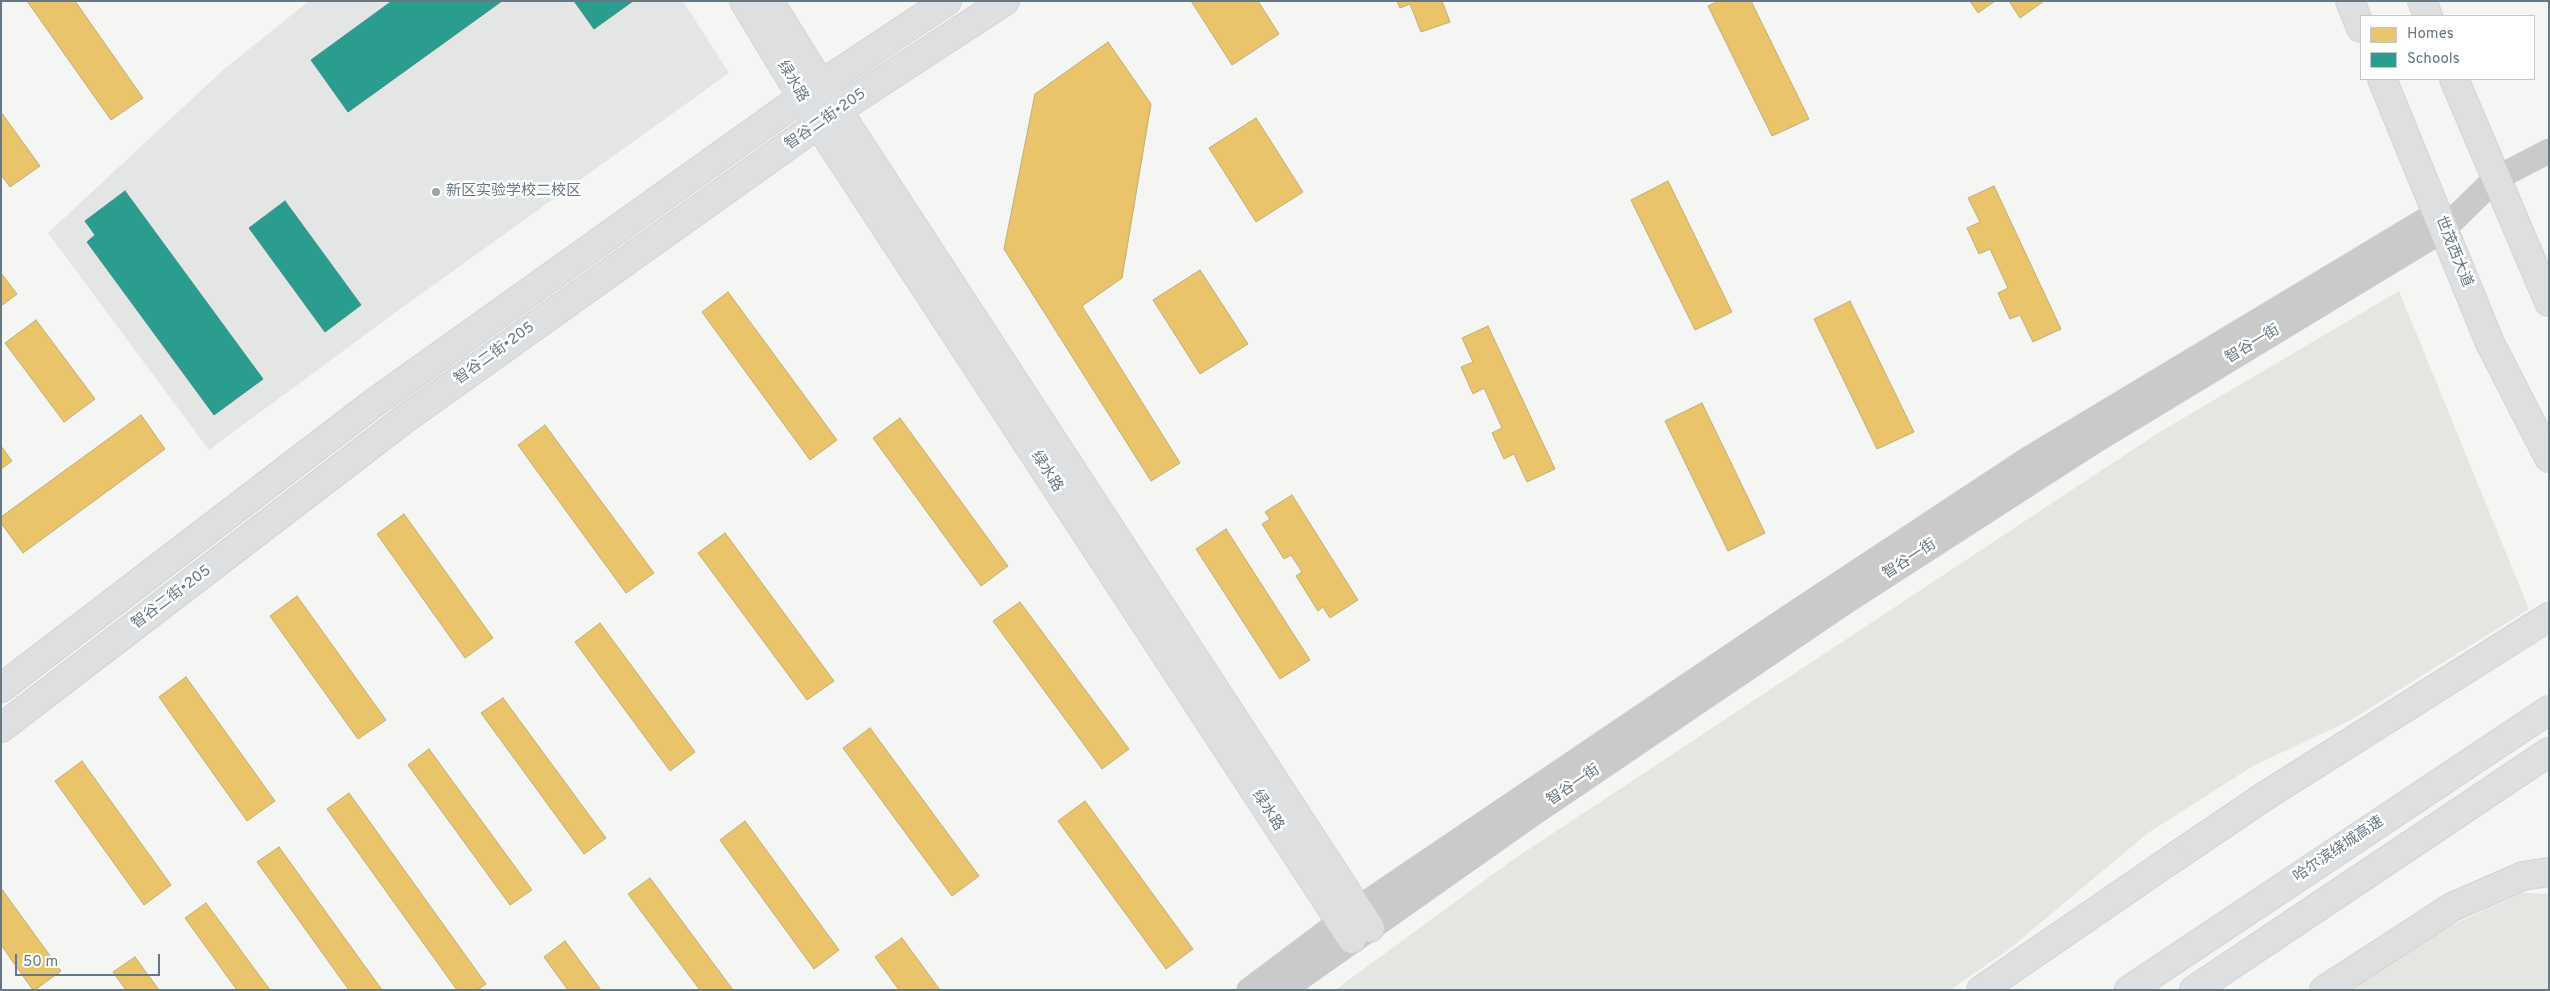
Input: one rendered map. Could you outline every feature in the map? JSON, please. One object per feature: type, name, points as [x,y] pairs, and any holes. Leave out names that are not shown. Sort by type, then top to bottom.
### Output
[{"type":"main road","name":"绿水路","points":[[744,1],[828,117],[1355,924]]},
{"type":"main road","name":"绿水路","points":[[769,1],[811,92]]},
{"type":"main road","name":"智谷二街•205","points":[[1,688],[375,402],[811,92],[947,1]]},
{"type":"main road","name":"智谷二街•205","points":[[1,728],[406,418],[828,117],[1004,1]]},
{"type":"main road","points":[[2350,1],[2360,26]]},
{"type":"main road","points":[[2422,1],[2428,15]]},
{"type":"main road","name":"世茂西大道","points":[[2382,80],[2490,343],[2529,423],[2549,458]]},
{"type":"main road","points":[[2454,80],[2549,302]]},
{"type":"main road","points":[[1981,990],[2265,796],[2549,617]]},
{"type":"main road","name":"哈尔滨绕城高速","points":[[2128,990],[2549,710]]},
{"type":"main road","points":[[2194,990],[2549,752]]},
{"type":"main road","points":[[2324,990],[2452,906],[2523,876],[2549,872]]},
{"type":"street","name":"智谷一街","points":[[1249,990],[1355,924],[1784,620],[2028,459],[2440,221],[2495,179],[2549,151]]},
{"type":"street","name":"智谷一街","points":[[1283,990],[1355,924]]},
{"type":"shaded area","points":[[309,1],[683,1],[729,73],[396,312],[209,450],[48,233],[223,70]]},
{"type":"shaded area","points":[[2399,291],[2529,609],[2351,720],[2253,766],[2148,833],[2008,950],[1950,990],[1335,990],[1511,861],[2158,433]]},
{"type":"shaded area","points":[[2522,893],[2549,894],[2549,990],[2351,990],[2434,933]]},
{"type":"building: Homes","points":[[27,1],[75,1],[143,98],[111,120]]},
{"type":"building: Homes","points":[[1191,1],[1258,1],[1279,34],[1232,65]]},
{"type":"building: Homes","points":[[1397,1],[1442,1],[1450,22],[1421,32],[1410,4],[1400,8]]},
{"type":"building: Homes","points":[[1719,1],[1751,1],[1809,119],[1772,136],[1708,6]]},
{"type":"building: Homes","points":[[1970,1],[1995,1],[1978,13]]},
{"type":"building: Homes","points":[[2009,1],[2044,1],[2020,18]]},
{"type":"building: Homes","points":[[1108,42],[1151,104],[1122,278],[1082,306],[1180,463],[1151,481],[1004,249],[1035,94]]},
{"type":"building: Homes","points":[[1,112],[40,166],[10,187],[1,175]]},
{"type":"building: Homes","points":[[1256,118],[1303,192],[1256,222],[1209,148]]},
{"type":"building: Homes","points":[[1668,181],[1732,312],[1695,330],[1631,200]]},
{"type":"building: Homes","points":[[1994,186],[2061,329],[2033,342],[2020,315],[2010,319],[1998,293],[2008,288],[1990,249],[1979,254],[1967,228],[1980,222],[1968,198]]},
{"type":"building: Homes","points":[[1200,270],[1248,344],[1200,374],[1153,300]]},
{"type":"building: Homes","points":[[1,273],[17,294],[1,306]]},
{"type":"building: Homes","points":[[728,292],[837,440],[810,460],[702,312]]},
{"type":"building: Homes","points":[[1850,301],[1914,432],[1877,449],[1814,319]]},
{"type":"building: Homes","points":[[36,320],[95,399],[64,422],[5,343]]},
{"type":"building: Homes","points":[[1488,326],[1555,469],[1527,482],[1514,454],[1504,459],[1492,433],[1502,428],[1484,388],[1473,394],[1461,367],[1473,362],[1462,338]]},
{"type":"building: Homes","points":[[1702,403],[1765,533],[1728,551],[1665,421]]},
{"type":"building: Homes","points":[[141,415],[165,449],[23,553],[1,523],[1,517]]},
{"type":"building: Homes","points":[[900,418],[1008,566],[981,586],[873,438]]},
{"type":"building: Homes","points":[[545,425],[654,573],[626,593],[518,445]]},
{"type":"building: Homes","points":[[1,446],[12,461],[1,469]]},
{"type":"building: Homes","points":[[1292,495],[1358,600],[1330,618],[1323,607],[1318,611],[1296,576],[1302,572],[1291,555],[1284,559],[1262,524],[1270,519],[1265,512]]},
{"type":"building: Homes","points":[[404,514],[493,638],[465,658],[377,534]]},
{"type":"building: Homes","points":[[1226,529],[1310,660],[1280,679],[1196,549]]},
{"type":"building: Homes","points":[[725,533],[834,681],[807,700],[698,553]]},
{"type":"building: Homes","points":[[297,596],[386,720],[358,739],[270,616]]},
{"type":"building: Homes","points":[[1020,602],[1129,749],[1102,769],[993,621]]},
{"type":"building: Homes","points":[[600,623],[695,752],[670,771],[575,642]]},
{"type":"building: Homes","points":[[186,677],[275,801],[247,821],[159,697]]},
{"type":"building: Homes","points":[[503,698],[606,838],[584,854],[481,713]]},
{"type":"building: Homes","points":[[870,728],[979,876],[952,896],[843,748]]},
{"type":"building: Homes","points":[[429,749],[532,890],[510,905],[408,765]]},
{"type":"building: Homes","points":[[82,761],[171,885],[144,905],[55,781]]},
{"type":"building: Homes","points":[[349,793],[486,984],[477,990],[457,990],[327,809]]},
{"type":"building: Homes","points":[[1085,801],[1193,949],[1166,969],[1058,821]]},
{"type":"building: Homes","points":[[745,821],[839,950],[814,969],[720,840]]},
{"type":"building: Homes","points":[[279,847],[382,990],[349,990],[257,862]]},
{"type":"building: Homes","points":[[650,878],[733,990],[700,990],[628,894]]},
{"type":"building: Homes","points":[[1,888],[61,971],[35,990],[33,990],[1,945]]},
{"type":"building: Homes","points":[[206,903],[270,990],[237,990],[185,918]]},
{"type":"building: Homes","points":[[902,938],[940,990],[899,990],[875,957]]},
{"type":"building: Homes","points":[[565,941],[601,990],[568,990],[544,957]]},
{"type":"building: Homes","points":[[135,957],[159,990],[126,990],[113,972]]},
{"type":"building: Schools","points":[[392,1],[502,1],[348,112],[311,60]]},
{"type":"building: Schools","points":[[574,1],[633,1],[594,29]]},
{"type":"building: Schools","points":[[125,191],[263,379],[214,415],[87,242],[95,235],[85,221]]},
{"type":"building: Schools","points":[[285,201],[361,305],[325,332],[249,228]]},
{"type":"place","name":"新区实验学校二校区","points":[[436,192]]}]
